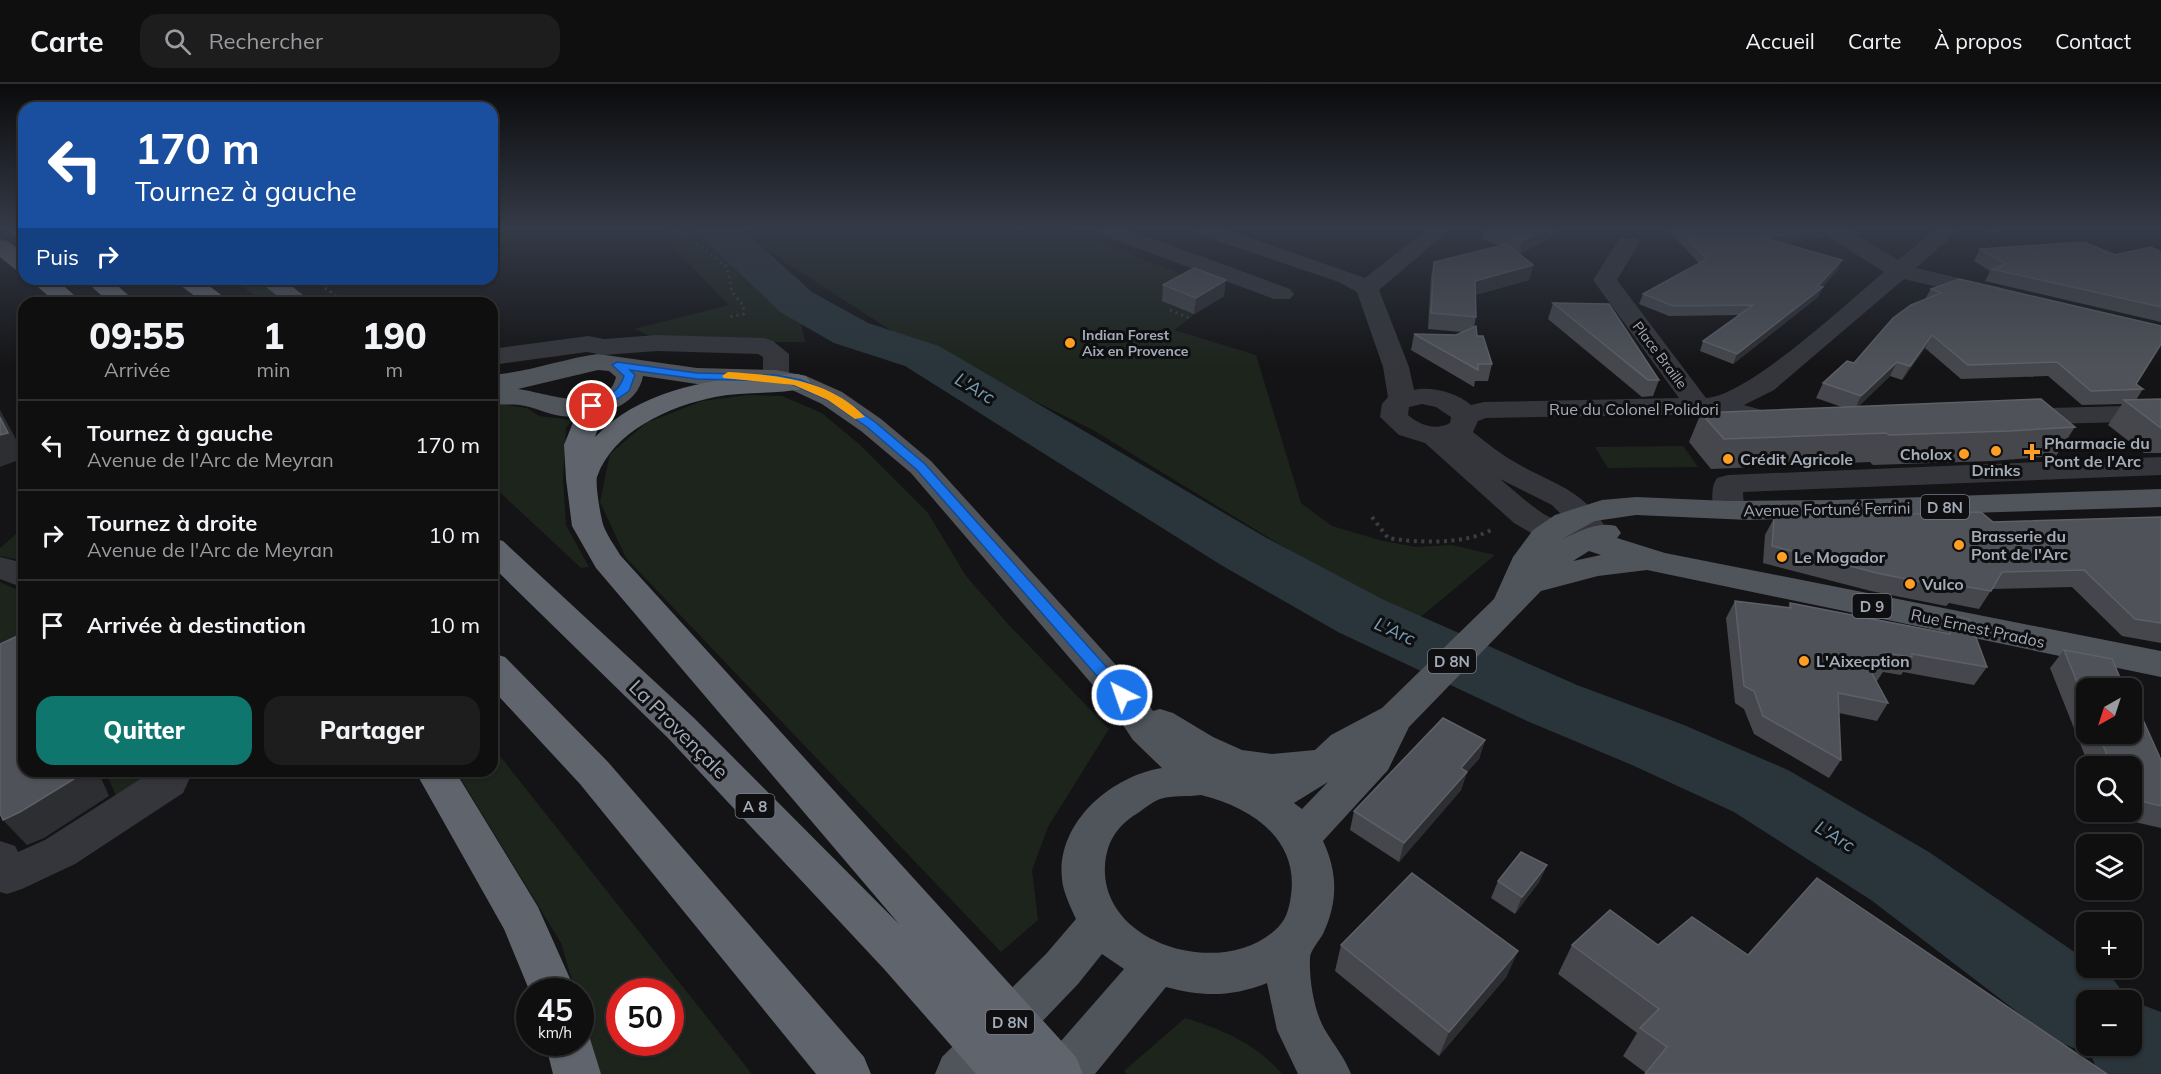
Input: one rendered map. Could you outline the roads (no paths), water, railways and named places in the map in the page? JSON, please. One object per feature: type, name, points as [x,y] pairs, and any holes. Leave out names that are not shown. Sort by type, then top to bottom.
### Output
[{"type":"highway","points":[[48,285],[64,297]]},
{"type":"highway","points":[[102,285],[118,297]]},
{"type":"highway","points":[[193,285],[211,297]]},
{"type":"highway","points":[[581,479],[598,451],[625,425],[652,410],[685,397],[721,388],[787,380]]},
{"type":"highway","points":[[605,401],[578,445],[588,526],[607,561],[1059,1074]]},
{"type":"highway","name":"La Provençale","points":[[498,554],[681,728],[900,955],[1008,1074]]},
{"type":"highway","points":[[498,672],[594,773],[847,1074]]},
{"type":"highway","points":[[438,777],[522,921],[547,978]]},
{"type":"highway","points":[[572,1056],[577,1074]]},
{"type":"main road","points":[[285,285],[314,295]]},
{"type":"main road","points":[[302,285],[314,295]]},
{"type":"main road","points":[[603,359],[626,369],[630,382],[605,401]]},
{"type":"main road","points":[[498,383],[526,380],[603,359],[697,376],[787,380],[832,398],[871,425],[921,467],[1122,695],[1146,730],[1201,780]]},
{"type":"main road","points":[[546,403],[540,398],[541,385],[551,375],[564,369]]},
{"type":"main road","points":[[498,396],[523,398],[566,408],[605,401],[697,376]]},
{"type":"main road","name":"Avenue Fortuné Ferrini","points":[[1519,594],[1568,548],[1585,527],[1615,530],[1719,510],[1902,508],[2161,498]]},
{"type":"main road","name":"D 8N","points":[[1257,797],[1275,795],[1324,765],[1345,746],[1395,718],[1519,594],[1538,524]]},
{"type":"main road","name":"Rue Ernest Prados","points":[[1585,527],[1661,563],[2145,661]]},
{"type":"main road","points":[[1519,594],[1581,568],[1619,562],[1661,563]]},
{"type":"main road","points":[[1122,695],[1184,740],[1231,762],[1270,769],[1324,765]]},
{"type":"main road","name":"D 8N","points":[[1301,837],[1374,759],[1395,718]]},
{"type":"main road","points":[[1146,730],[1145,758],[1149,786]]},
{"type":"main road","points":[[1201,780],[1222,784],[1257,797],[1287,819],[1301,837],[1311,858],[1316,892],[1309,919],[1287,948],[1244,971],[1198,976],[1156,966],[1125,949],[1100,923],[1085,892],[1084,857],[1092,833],[1113,807],[1149,786],[1201,780]]},
{"type":"main road","name":"D 8N","points":[[959,1074],[1062,969],[1100,923]]},
{"type":"main road","points":[[1287,948],[1292,1008],[1314,1058],[1327,1074]]},
{"type":"main road","points":[[1064,1074],[1118,1015],[1156,966]]},
{"type":"street","points":[[1232,275],[1282,294]]},
{"type":"street","points":[[1342,275],[1367,288],[1396,367],[1415,398]]},
{"type":"street","points":[[1367,288],[1383,275]]},
{"type":"street","name":"Place Braille","points":[[1608,275],[1605,280],[1709,406]]},
{"type":"street","points":[[1709,406],[1765,384],[1894,275]]},
{"type":"street","points":[[1917,275],[2013,298]]},
{"type":"street","points":[[498,356],[588,344],[603,359],[625,344],[764,346],[776,354],[787,380]]},
{"type":"street","points":[[1585,527],[1538,524],[1451,428],[1453,404],[1415,398],[1394,408],[1394,417],[1409,429],[1451,428],[1499,466],[1557,496],[1585,527]]},
{"type":"street","name":"Rue du Colonel Polidori","points":[[1451,428],[1484,410],[1709,406],[1776,423],[1804,423]]},
{"type":"street","points":[[1994,417],[2161,413]]},
{"type":"street","points":[[1719,510],[1728,484],[2161,466]]},
{"type":"street","points":[[0,568],[18,573]]},
{"type":"street","points":[[2145,661],[2161,674]]},
{"type":"street","points":[[0,858],[7,876],[60,852],[169,782],[171,777]]},
{"type":"waterway","name":"L'Arc","points":[[767,275],[796,302],[851,333],[922,356],[1009,411],[1243,551],[1361,616],[1552,703],[1658,745],[1761,791],[1900,876],[2076,1004]]},
{"type":"waterway","name":"L'Arc","points":[[2142,1053],[2161,1070]]},
{"type":"place","name":"Indian Forest Aix en Provence","points":[[1070,343]]},
{"type":"place","name":"Drinks","points":[[1996,451]]},
{"type":"place","name":"Pharmacie du Pont de l'Arc","points":[[2032,452]]},
{"type":"place","name":"Cholox","points":[[1964,454]]},
{"type":"place","name":"Crédit Agricole","points":[[1728,459]]},
{"type":"place","name":"Brasserie du Pont de l'Arc","points":[[1959,545]]},
{"type":"place","name":"Le Mogador","points":[[1782,557]]},
{"type":"place","name":"Vulco","points":[[1910,584]]},
{"type":"place","name":"L'Aixecption","points":[[1804,661]]}]
